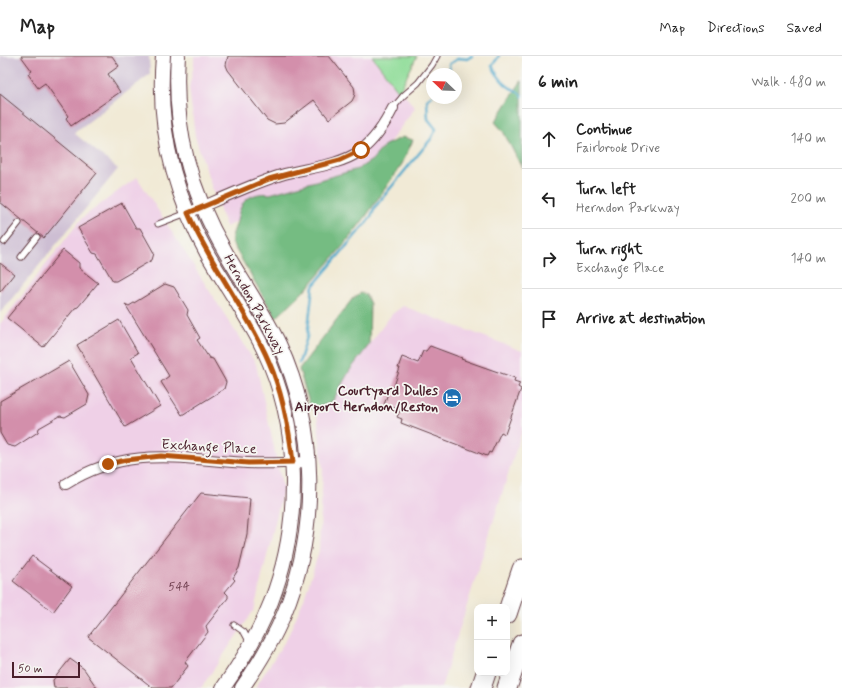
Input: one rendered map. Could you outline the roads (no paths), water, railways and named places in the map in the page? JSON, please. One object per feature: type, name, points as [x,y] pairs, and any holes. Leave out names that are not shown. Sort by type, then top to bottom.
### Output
[{"type":"highway","points":[[510,605],[522,569]]},
{"type":"highway","points":[[507,688],[522,644]]},
{"type":"highway","points":[[481,688],[485,676]]},
{"type":"main road","name":"Herndon Parkway","points":[[162,56],[161,89],[164,126],[172,165],[188,213],[201,241],[248,321],[270,363],[285,409],[293,462],[291,525],[284,560],[271,602],[260,628],[250,646],[223,688]]},
{"type":"main road","name":"Herndon Parkway","points":[[178,56],[177,92],[182,140],[190,172],[202,207],[226,253],[264,317],[285,359],[300,407],[309,462],[307,520],[303,551],[296,581],[283,616],[270,643],[242,688]]},
{"type":"street","points":[[188,213],[275,177],[335,162],[353,155],[375,137],[386,123],[394,108]]},
{"type":"street","name":"Exchange Place","points":[[66,484],[82,474],[108,464],[143,457],[161,456],[248,463],[309,462]]},
{"type":"lane","points":[[394,108],[403,96],[418,83],[437,56]]},
{"type":"lane","points":[[158,224],[188,213]]},
{"type":"lane","points":[[4,242],[19,222]]},
{"type":"lane","points":[[21,257],[37,237]]},
{"type":"lane","points":[[234,625],[246,634],[250,646]]},
{"type":"waterway","points":[[449,68],[449,64],[459,58],[467,59],[472,56]]},
{"type":"waterway","points":[[499,56],[492,66],[504,83],[522,96]]},
{"type":"waterway","points":[[299,363],[307,337],[313,286],[371,217],[379,202],[431,139],[436,129],[428,119],[427,104]]},
{"type":"place","name":"Courtyard Dulles Airport Herndon/Reston","points":[[452,398]]}]
